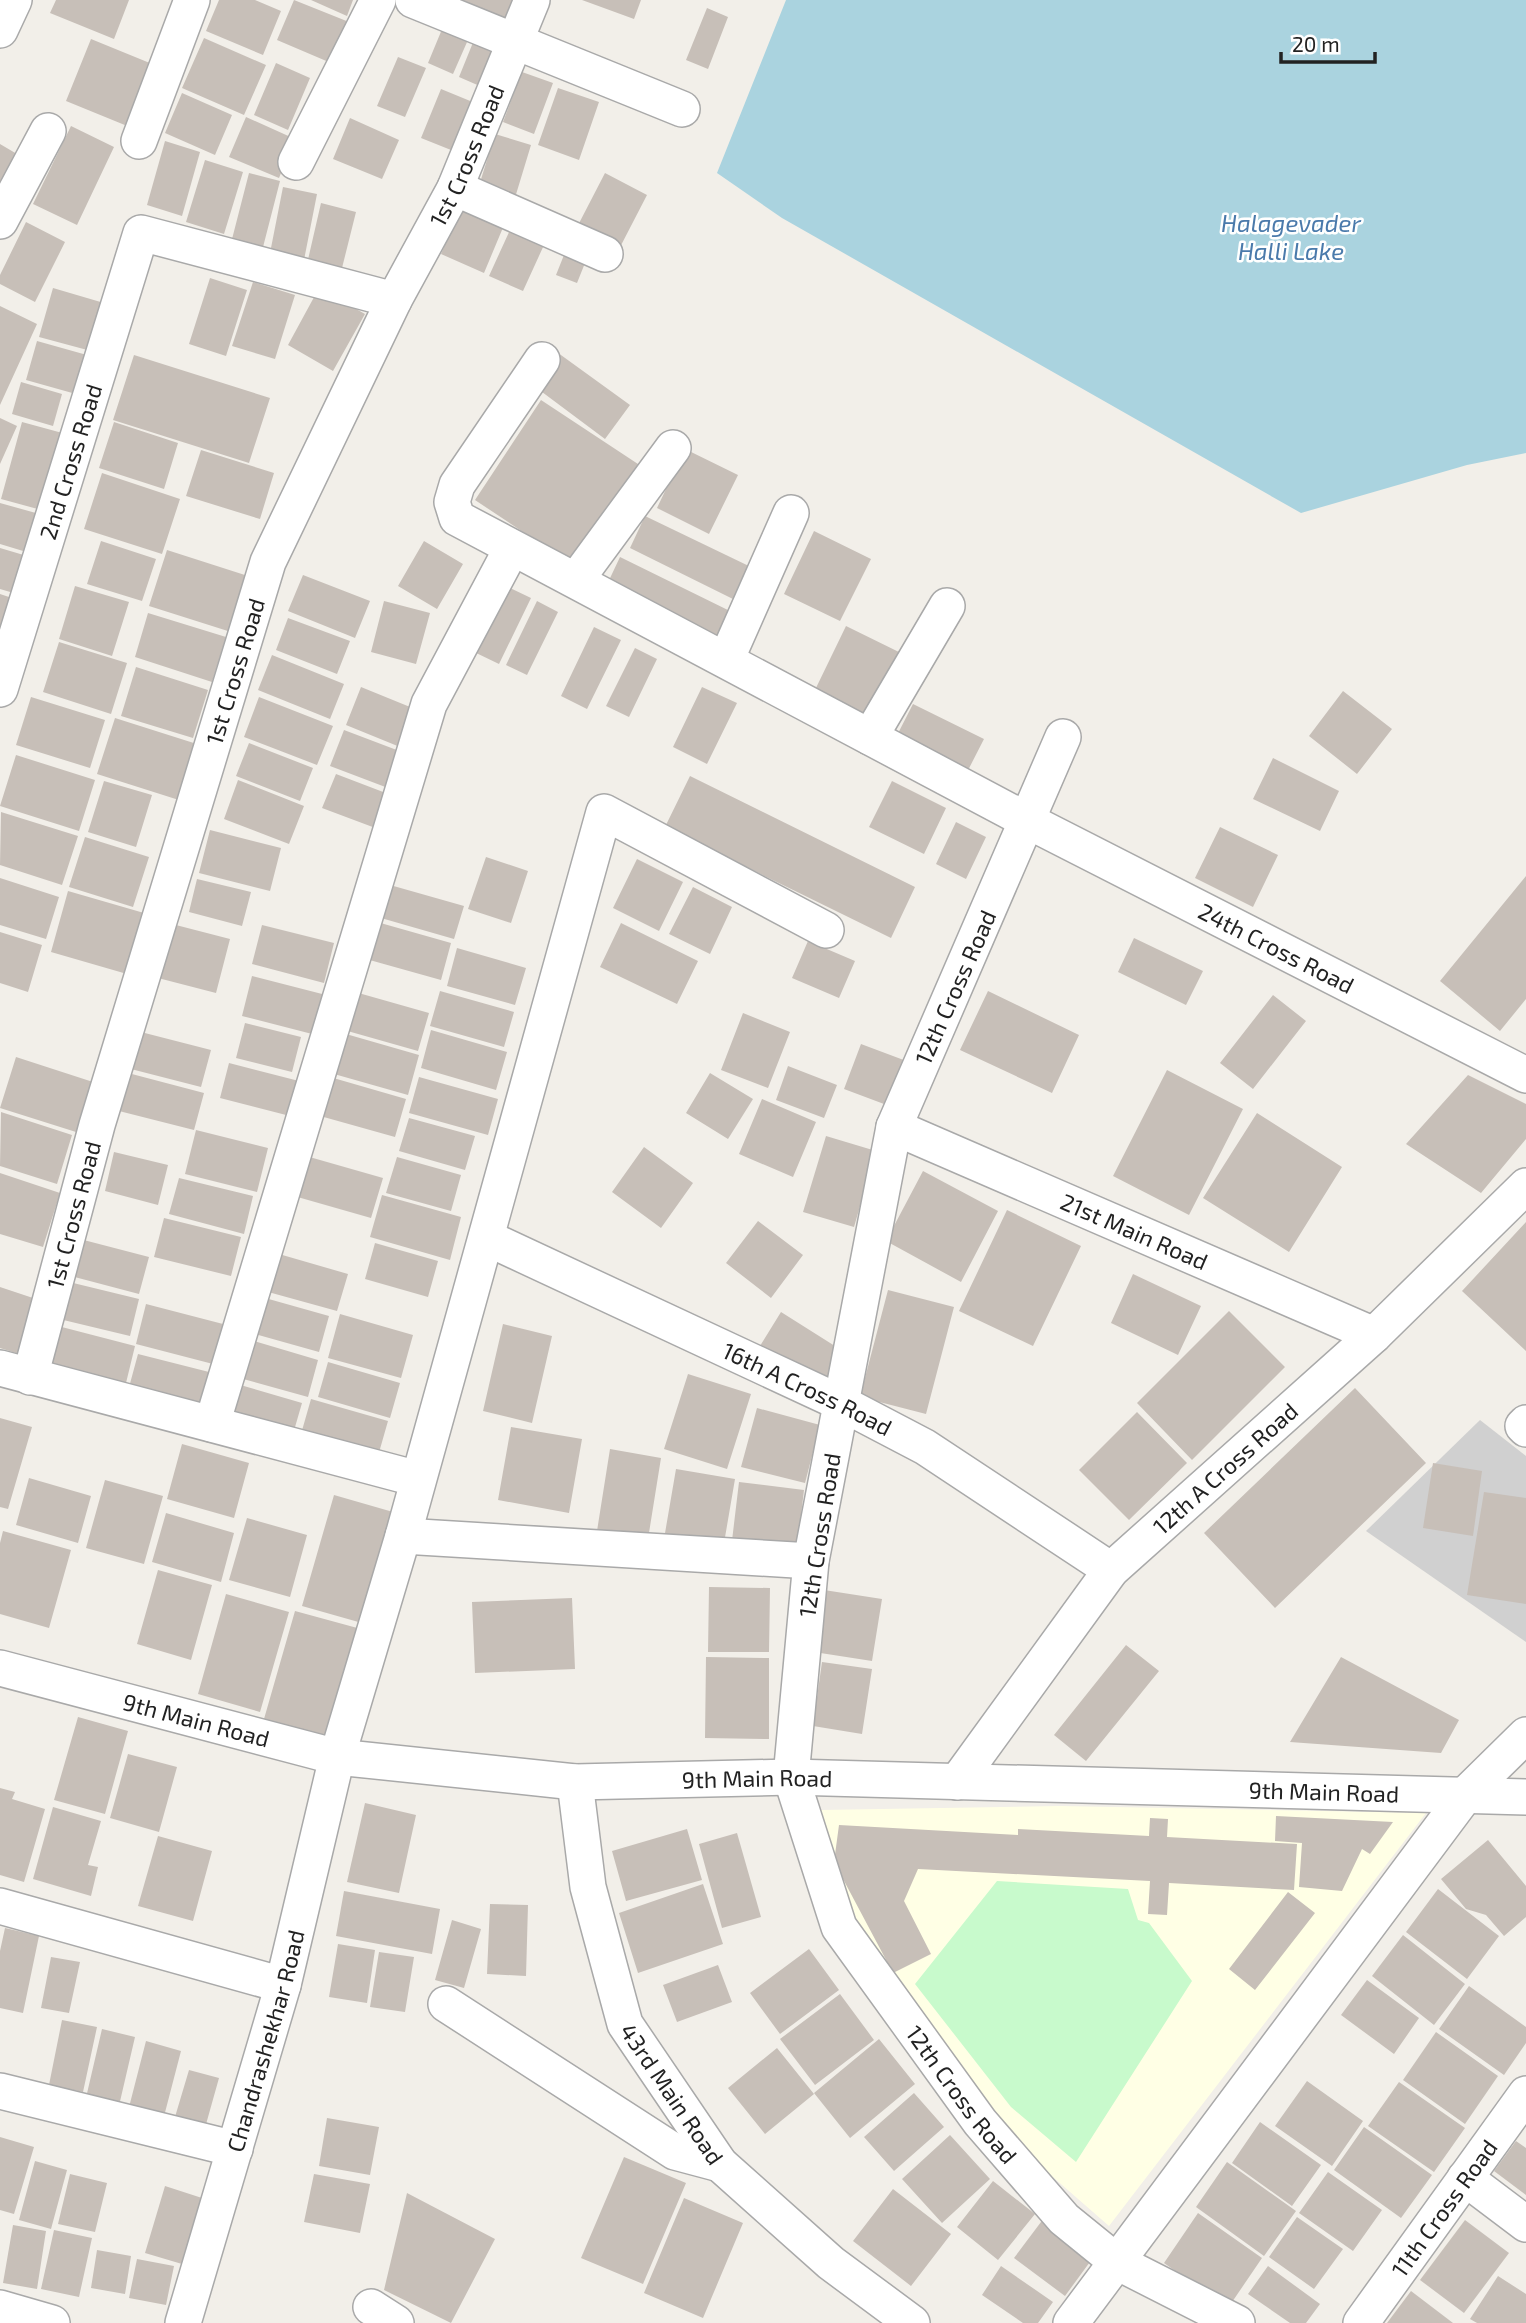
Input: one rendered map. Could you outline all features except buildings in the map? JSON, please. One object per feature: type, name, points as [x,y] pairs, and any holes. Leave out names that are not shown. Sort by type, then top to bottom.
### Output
[{"type":"street","points":[[0,30],[13,0]]},
{"type":"street","points":[[139,141],[191,0]]},
{"type":"street","points":[[296,162],[378,0]]},
{"type":"street","points":[[413,0],[682,109]]},
{"type":"street","name":"1st Cross Road","points":[[15,1373],[97,1125],[268,562],[394,300],[455,188],[532,0]]},
{"type":"street","points":[[0,221],[48,131]]},
{"type":"street","points":[[455,188],[605,254]]},
{"type":"street","name":"2nd Cross Road","points":[[0,689],[141,233],[394,300]]},
{"type":"street","name":"24th Cross Road","points":[[542,360],[457,485],[452,502],[457,519],[1028,821],[1526,1075]]},
{"type":"street","points":[[576,580],[673,448]]},
{"type":"street","points":[[726,660],[791,513]]},
{"type":"street","points":[[212,1424],[429,704],[512,548]]},
{"type":"street","points":[[870,737],[947,606]]},
{"type":"street","name":"12th Cross Road","points":[[1063,737],[894,1127],[811,1561],[791,1777],[839,1927],[980,2122],[1064,2219],[1117,2262],[1237,2323]]},
{"type":"street","name":"Chandrashekhar Road","points":[[183,2323],[284,1985],[337,1757],[403,1536],[604,812],[826,930]]},
{"type":"street","name":"21st Main Road","points":[[894,1127],[1374,1335]]},
{"type":"street","name":"12th A Cross Road","points":[[957,1782],[1111,1570],[1374,1335],[1526,1186]]},
{"type":"street","name":"16th A Cross Road","points":[[486,1238],[841,1403],[925,1447],[1111,1570]]},
{"type":"street","points":[[15,1373],[418,1479]]},
{"type":"street","points":[[403,1536],[811,1561]]},
{"type":"street","name":"9th Main Road","points":[[0,1668],[337,1757],[575,1782],[791,1777],[1467,1793],[1526,1797]]},
{"type":"street","points":[[1071,2323],[1467,1793],[1526,1735]]},
{"type":"street","name":"43rd Main Road","points":[[575,1782],[588,1887],[625,2024],[720,2164],[831,2263],[912,2323]]},
{"type":"street","points":[[0,1906],[284,1985]]},
{"type":"street","points":[[446,2004],[676,2152],[720,2164]]},
{"type":"street","points":[[0,2091],[235,2149]]},
{"type":"street","name":"11th Cross Road","points":[[1361,2323],[1526,2094]]},
{"type":"street","points":[[1465,2178],[1526,2224]]},
{"type":"street","points":[[0,2308],[52,2323]]},
{"type":"shaded area","points":[[1480,1420],[1526,1456],[1526,1642],[1366,1531]]},
{"type":"shaded area","points":[[1060,1806],[1426,1813],[1109,2226],[1030,2157],[995,2119],[890,1978],[827,1867],[820,1810]]},
{"type":"green space","points":[[997,1881],[1128,1889],[1138,1920],[1149,1923],[1192,1981],[1076,2162],[1011,2107],[915,1984]]},
{"type":"water","name":"Halagevader Halli Lake","points":[[786,0],[1526,0],[1526,453],[1467,465],[1301,513],[782,218],[717,173]]}]
